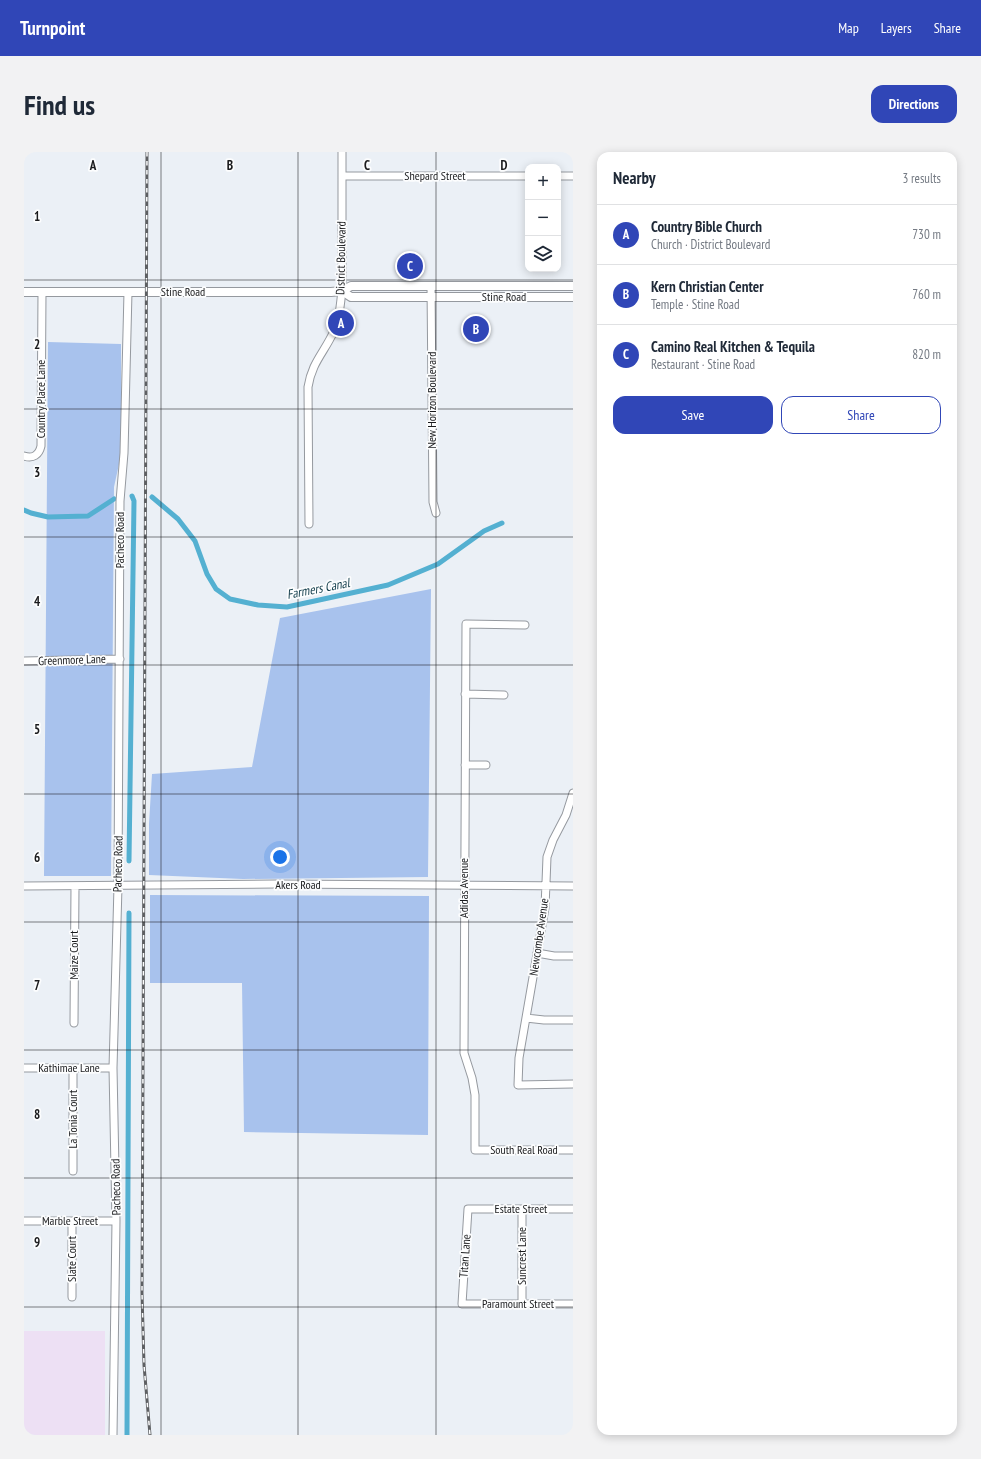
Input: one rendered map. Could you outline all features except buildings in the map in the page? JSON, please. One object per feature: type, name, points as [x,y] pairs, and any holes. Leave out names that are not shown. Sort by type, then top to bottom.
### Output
[{"type":"main road","name":"Stine Road","points":[[342,292],[351,286],[573,287]]},
{"type":"main road","points":[[503,297],[506,291],[532,290],[541,286]]},
{"type":"main road","points":[[542,297],[544,293],[547,292],[573,287]]},
{"type":"main road","name":"Stine Road","points":[[24,292],[342,292],[351,297],[573,297]]},
{"type":"street","name":"District Boulevard","points":[[309,524],[308,387],[313,368],[336,325],[342,292],[342,152]]},
{"type":"street","name":"Shepard Street","points":[[342,176],[525,176]]},
{"type":"street","points":[[561,176],[573,176]]},
{"type":"street","name":"New Horizon Boulevard","points":[[431,286],[433,502],[436,513]]},
{"type":"street","name":"Country Place Lane","points":[[24,456],[28,458],[35,456],[38,454],[41,446],[42,292]]},
{"type":"street","name":"Pacheco Road","points":[[113,1435],[116,1221],[113,1068],[118,886],[120,501],[124,453],[128,292]]},
{"type":"street","name":"Adidas Avenue","points":[[475,1150],[475,1095],[472,1078],[466,1063],[463,1044],[466,624],[525,624]]},
{"type":"street","name":"Greenmore Lane","points":[[24,661],[120,659]]},
{"type":"street","points":[[465,694],[504,694]]},
{"type":"street","points":[[465,765],[486,765]]},
{"type":"street","name":"Newcombe Avenue","points":[[573,793],[563,824],[549,848],[545,866],[545,908],[519,1063],[518,1084],[573,1084]]},
{"type":"street","name":"Akers Road","points":[[24,886],[276,884],[573,886]]},
{"type":"street","name":"Maize Court","points":[[74,1023],[75,886]]},
{"type":"street","points":[[537,953],[554,956],[573,956]]},
{"type":"street","points":[[526,1018],[544,1020],[573,1020]]},
{"type":"street","name":"Kathimae Lane","points":[[24,1068],[113,1068]]},
{"type":"street","name":"La Tonia Court","points":[[73,1068],[73,1170]]},
{"type":"street","name":"South Real Road","points":[[475,1150],[573,1150]]},
{"type":"street","name":"Estate Street","points":[[468,1209],[573,1209]]},
{"type":"street","name":"Titan Lane","points":[[462,1304],[468,1209]]},
{"type":"street","name":"Suncrest Lane","points":[[522,1209],[522,1304]]},
{"type":"street","name":"Marble Street","points":[[24,1221],[116,1221]]},
{"type":"street","name":"Slate Court","points":[[72,1221],[72,1298]]},
{"type":"street","name":"Paramount Street","points":[[462,1304],[573,1304]]},
{"type":"shaded area","points":[[48,342],[121,344],[121,455],[114,487],[111,876],[44,876]]},
{"type":"shaded area","points":[[431,589],[428,877],[243,879],[149,875],[149,824],[152,774],[252,767],[280,618]]},
{"type":"shaded area","points":[[150,895],[429,896],[428,1135],[244,1132],[242,983],[150,983]]},
{"type":"shaded area","points":[[24,1331],[105,1331],[105,1435],[24,1435]]},
{"type":"waterway","points":[[129,861],[134,501],[132,496]]},
{"type":"waterway","name":"Farmers Canal","points":[[152,497],[178,519],[195,541],[207,574],[216,589],[230,599],[258,605],[287,607],[388,585],[438,564],[484,531],[502,523]]},
{"type":"waterway","name":"Farmers Canal","points":[[24,510],[48,517],[88,516],[114,499]]},
{"type":"waterway","points":[[127,1435],[129,913]]},
{"type":"railway","points":[[147,152],[142,1293],[144,1365],[150,1435]]},
{"type":"place","name":"Camino Real Kitchen & Tequila","points":[[410,266]]},
{"type":"place","name":"Country Bible Church","points":[[341,323]]},
{"type":"place","name":"Kern Christian Center","points":[[476,329]]}]
